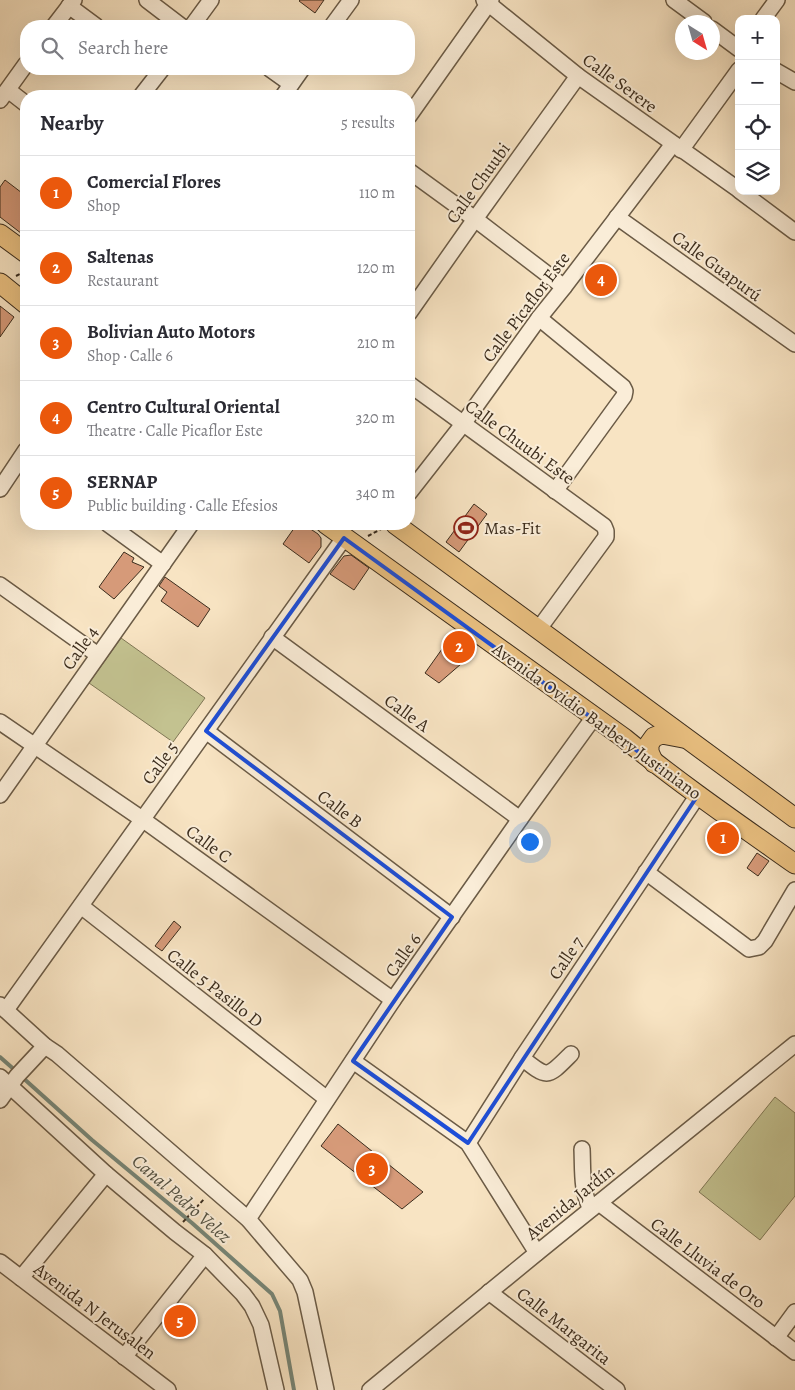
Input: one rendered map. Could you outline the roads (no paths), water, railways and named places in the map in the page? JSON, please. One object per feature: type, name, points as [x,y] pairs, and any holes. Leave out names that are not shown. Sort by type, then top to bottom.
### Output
[{"type":"main road","points":[[0,234],[20,249]]},
{"type":"main road","points":[[0,284],[20,299]]},
{"type":"main road","name":"Avenida Ovidio Barbery Justiniano","points":[[334,530],[624,738],[654,763],[795,864]]},
{"type":"main road","points":[[396,530],[538,630],[795,818]]},
{"type":"main road","points":[[624,738],[635,738],[648,733],[653,727],[653,721],[648,711]]},
{"type":"main road","points":[[654,763],[649,752],[649,744],[654,737],[662,734],[686,739]]},
{"type":"street","points":[[147,0],[173,20]]},
{"type":"street","points":[[201,20],[211,0]]},
{"type":"street","points":[[336,20],[351,0]]},
{"type":"street","points":[[674,0],[694,15]]},
{"type":"street","points":[[766,15],[777,0]]},
{"type":"street","points":[[415,107],[488,1]]},
{"type":"street","name":"Calle Serere","points":[[488,1],[578,76],[735,188]]},
{"type":"street","points":[[59,20],[72,3],[90,20]]},
{"type":"street","points":[[720,35],[735,46]]},
{"type":"street","points":[[20,72],[4,95],[20,102]]},
{"type":"street","points":[[780,73],[795,82]]},
{"type":"street","points":[[145,90],[154,75]]},
{"type":"street","points":[[275,75],[287,90],[298,75]]},
{"type":"street","name":"Calle Picaflor Este","points":[[415,485],[463,424],[539,318],[617,217],[735,75]]},
{"type":"street","name":"Calle Chuubi","points":[[415,304],[578,76]]},
{"type":"street","points":[[415,175],[564,287]]},
{"type":"street","name":"Calle Serere","points":[[744,195],[795,232]]},
{"type":"street","name":"Calle Guapurú","points":[[617,217],[795,344]]},
{"type":"street","points":[[539,318],[623,387],[625,391],[624,396],[555,491]]},
{"type":"street","name":"Calle Chuubi Este","points":[[415,388],[604,526],[606,537],[538,630]]},
{"type":"street","points":[[0,489],[20,463]]},
{"type":"street","points":[[116,530],[162,564]]},
{"type":"street","name":"Calle 4","points":[[0,795],[187,530]]},
{"type":"street","name":"Calle 5","points":[[3,1007],[81,906],[272,638],[348,541]]},
{"type":"street","points":[[0,586],[98,654]]},
{"type":"street","name":"Calle A","points":[[272,638],[520,819]]},
{"type":"street","name":"Calle 6","points":[[248,1219],[394,1000],[520,819],[594,717]]},
{"type":"street","name":"Calle C","points":[[0,722],[142,819],[394,1000]]},
{"type":"street","name":"Calle B","points":[[206,731],[452,917]]},
{"type":"street","name":"Calle 7","points":[[468,1143],[522,1058],[698,795]]},
{"type":"street","points":[[646,872],[749,949],[759,947],[766,941],[795,890]]},
{"type":"street","name":"Calle 5 Pasillo D","points":[[81,906],[327,1100]]},
{"type":"street","points":[[3,1007],[45,1046],[57,1054],[248,1219],[300,1280],[305,1292],[326,1390]]},
{"type":"street","name":"Avenida Jardín","points":[[375,1388],[489,1292],[795,1044]]},
{"type":"street","points":[[0,1100],[9,1080],[45,1046]]},
{"type":"street","points":[[522,1058],[544,1074],[550,1073],[571,1054]]},
{"type":"street","points":[[353,1061],[468,1143],[537,1253]]},
{"type":"street","points":[[9,1080],[106,1174],[205,1255],[231,1281],[252,1306],[261,1325],[276,1390]]},
{"type":"street","points":[[582,1149],[584,1192],[595,1206]]},
{"type":"street","points":[[21,1278],[106,1174]]},
{"type":"street","name":"Calle Lluvia de Oro","points":[[595,1206],[795,1352]]},
{"type":"street","points":[[124,1357],[205,1255]]},
{"type":"street","name":"Avenida N Jerusalen","points":[[0,1262],[168,1390]]},
{"type":"street","name":"Calle Margarita","points":[[489,1292],[617,1390]]},
{"type":"street","points":[[776,1338],[795,1312]]},
{"type":"waterway","name":"Canal Pedro Velez","points":[[0,1057],[17,1072]]},
{"type":"waterway","name":"Canal Pedro Velez","points":[[22,1077],[92,1140],[192,1223],[272,1294],[280,1311],[294,1390]]},
{"type":"place","name":"Centro Cultural Oriental","points":[[601,280]]},
{"type":"place","name":"Mas-Fit","points":[[466,528]]},
{"type":"place","name":"Saltenas","points":[[459,647]]},
{"type":"place","name":"Comercial Flores","points":[[723,838]]},
{"type":"place","name":"Bolivian Auto Motors","points":[[372,1169]]},
{"type":"place","name":"SERNAP","points":[[180,1321]]}]
